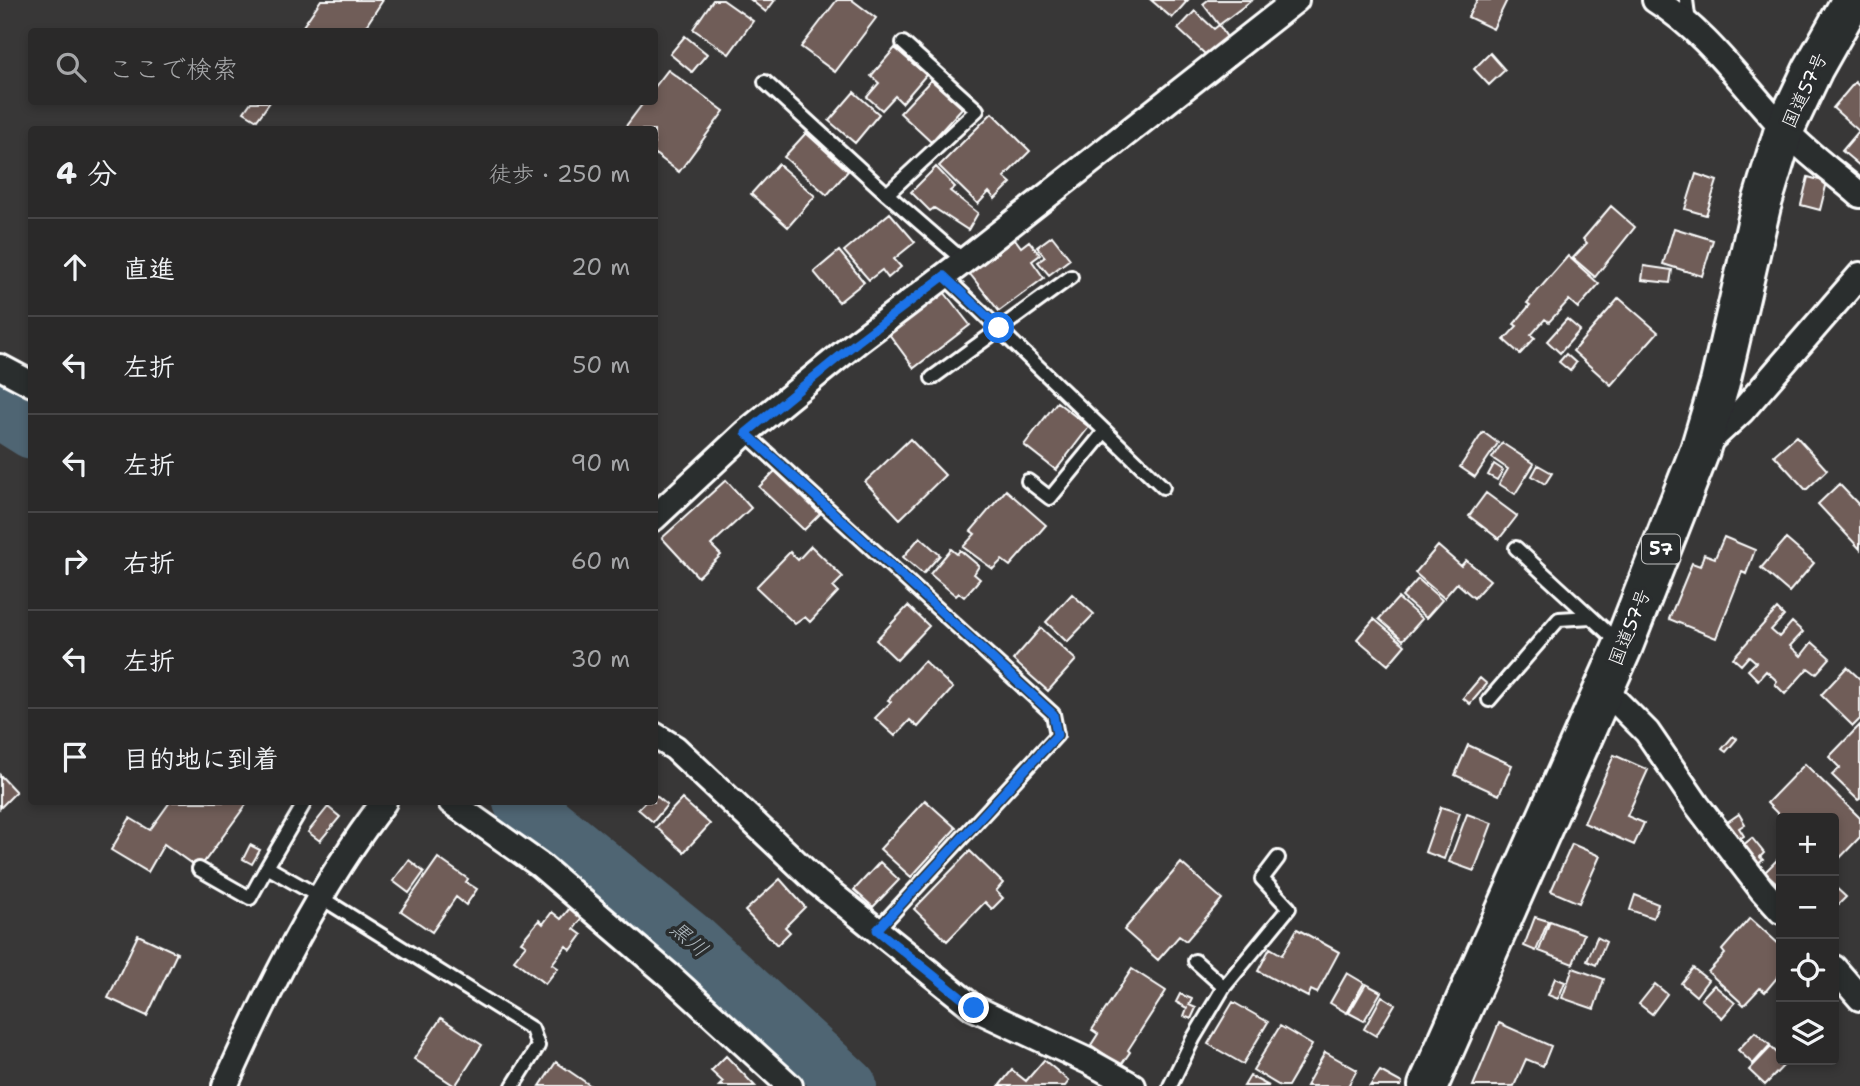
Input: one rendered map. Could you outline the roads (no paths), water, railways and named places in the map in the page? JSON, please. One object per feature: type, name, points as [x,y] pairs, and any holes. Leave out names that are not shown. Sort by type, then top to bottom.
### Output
[{"type":"highway","name":"国道57号","points":[[1429,1086],[1623,646],[1700,450],[1720,383],[1761,206],[1784,130],[1812,69],[1852,0]]},
{"type":"street","points":[[1655,0],[1671,10],[1718,53],[1784,130],[1860,195]]},
{"type":"street","points":[[658,514],[746,433],[857,342],[1289,2]]},
{"type":"street","points":[[1700,450],[1742,411],[1860,275]]},
{"type":"street","points":[[0,367],[28,382]]},
{"type":"street","points":[[1604,689],[1647,732],[1697,805],[1776,905]]},
{"type":"street","points":[[658,737],[675,748],[817,882],[974,1008],[1088,1061],[1133,1086]]},
{"type":"street","points":[[225,1086],[266,994],[320,897],[356,838],[382,805]]},
{"type":"street","points":[[455,805],[540,865],[671,977],[790,1086]]},
{"type":"street","points":[[1839,974],[1860,998]]},
{"type":"lane","points":[[1686,0],[1689,27]]},
{"type":"lane","points":[[887,194],[977,110],[903,43]]},
{"type":"lane","points":[[765,82],[887,194],[954,268],[999,328],[1163,487]]},
{"type":"lane","points":[[933,378],[1071,277]]},
{"type":"lane","points":[[1028,481],[1050,498],[1105,430]]},
{"type":"lane","points":[[746,433],[1053,714],[1057,735],[877,930]]},
{"type":"lane","points":[[1516,548],[1623,646]]},
{"type":"lane","points":[[1489,700],[1559,620],[1591,617]]},
{"type":"lane","points":[[199,869],[250,898],[303,805]]},
{"type":"lane","points":[[1170,1086],[1193,1039],[1224,987],[1289,908],[1262,879],[1279,858]]},
{"type":"lane","points":[[267,867],[532,1029],[538,1046],[513,1086]]},
{"type":"lane","points":[[1195,961],[1224,987]]},
{"type":"waterway","name":"黒川","points":[[0,411],[28,428]]},
{"type":"waterway","name":"黒川","points":[[525,805],[692,941],[849,1086]]}]
